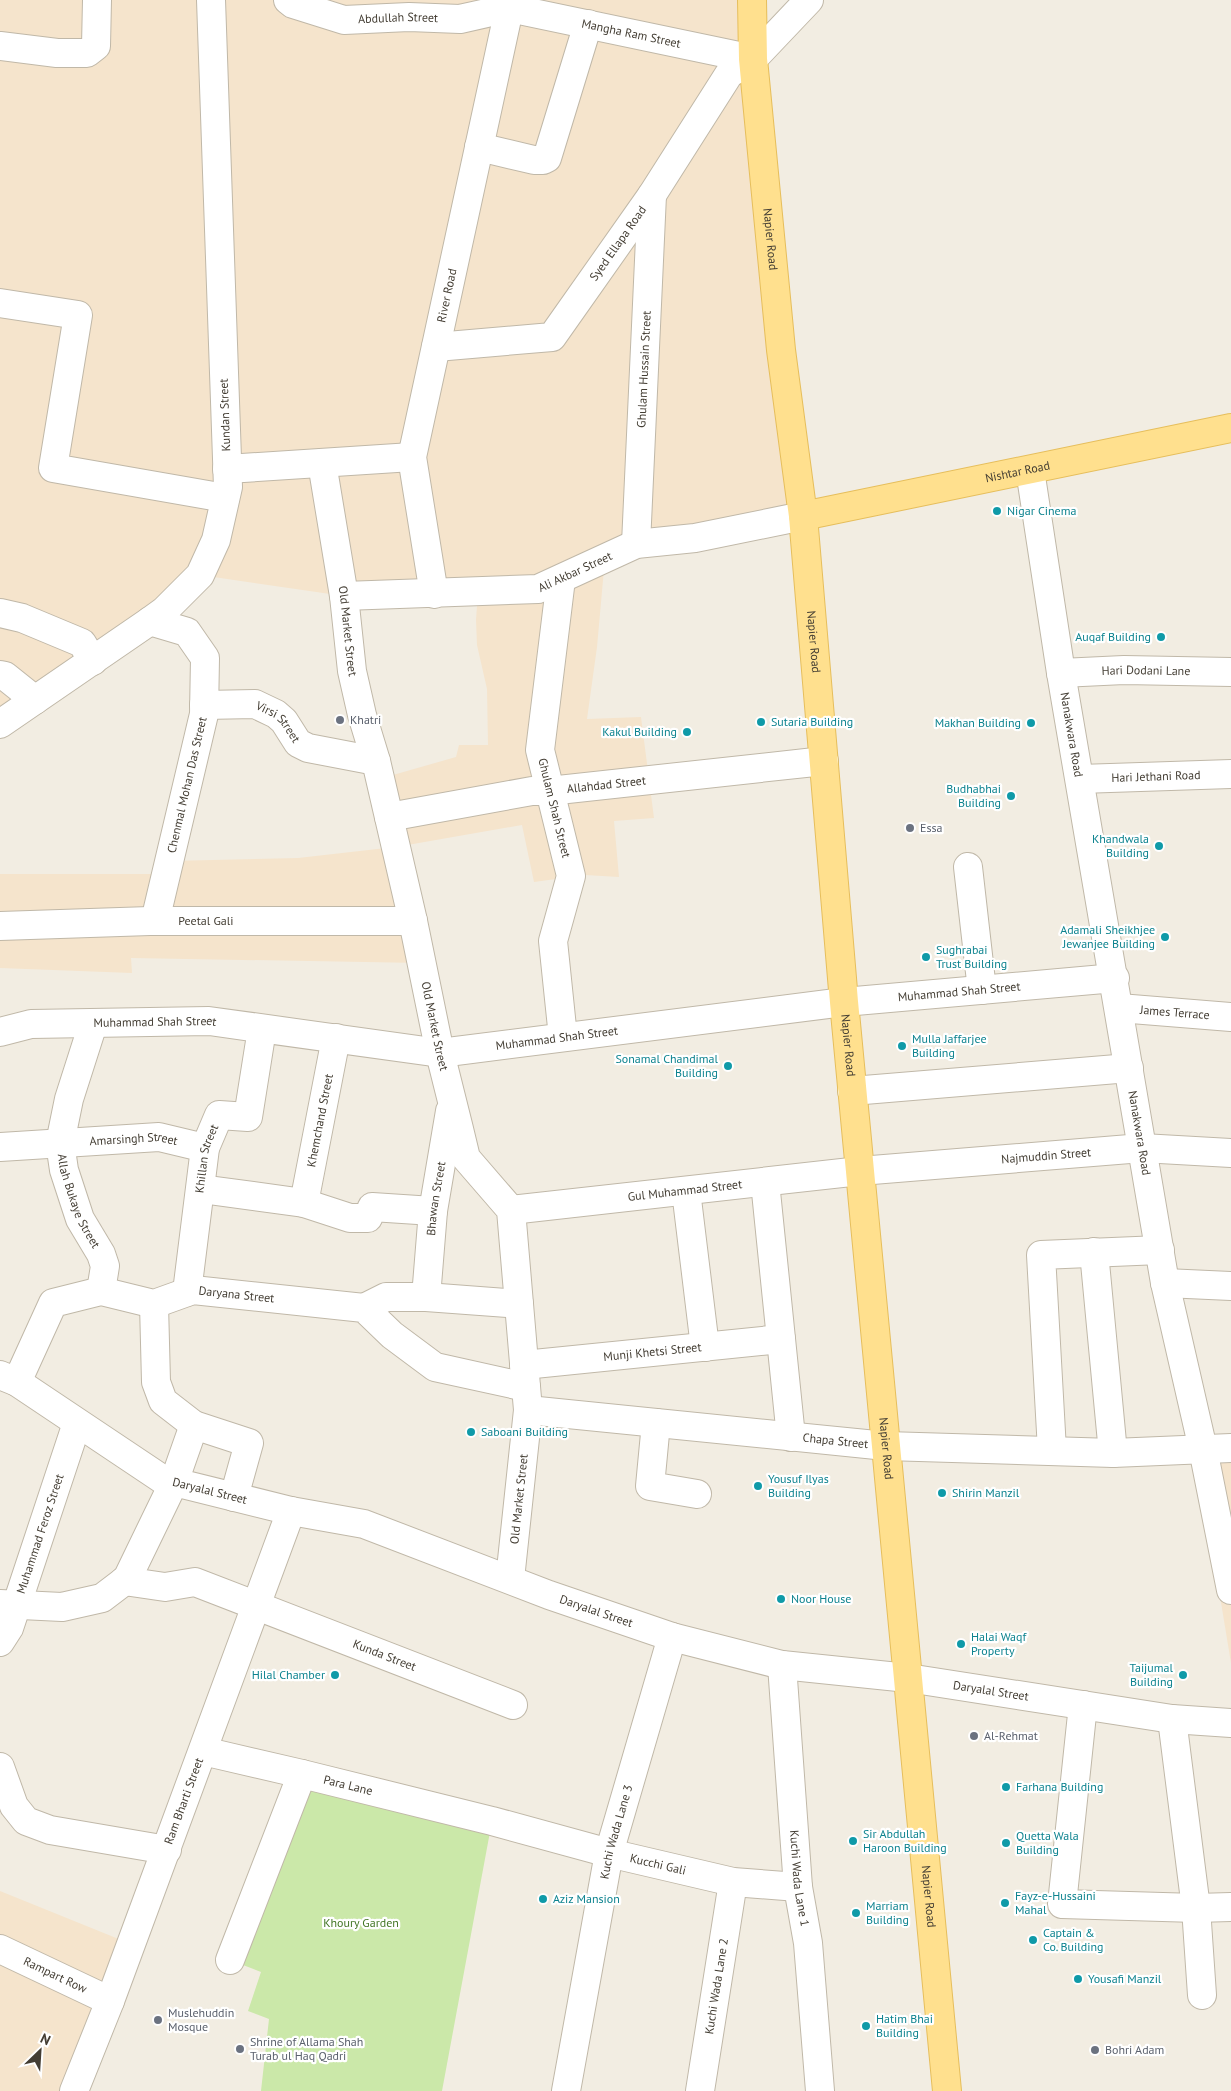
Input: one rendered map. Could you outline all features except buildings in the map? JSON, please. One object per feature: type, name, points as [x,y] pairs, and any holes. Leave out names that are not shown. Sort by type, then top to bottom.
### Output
[{"type":"main road","name":"Napier Road","points":[[752,0],[753,60],[782,350],[803,516],[852,1091],[947,2091]]},
{"type":"main road","name":"Nishtar Road","points":[[803,516],[1231,428]]},
{"type":"street","points":[[0,46],[58,53],[87,53],[96,46],[97,0]]},
{"type":"street","name":"Kundan Street","points":[[0,724],[164,611],[200,575],[216,540],[228,487],[211,0]]},
{"type":"street","name":"Abdullah Street","points":[[288,0],[293,4],[344,20],[409,17],[460,19],[510,4]]},
{"type":"street","name":"Syed Ellapa Road","points":[[436,347],[552,337],[652,195],[728,74],[753,60],[809,0]]},
{"type":"street","name":"Mangha Ram Street","points":[[510,4],[588,24],[753,60]]},
{"type":"street","name":"River Road","points":[[434,594],[412,457],[510,4]]},
{"type":"street","points":[[479,147],[534,160],[548,158],[588,24]]},
{"type":"street","name":"Ghulam Hussain Street","points":[[636,544],[652,195]]},
{"type":"street","points":[[0,302],[78,315],[53,468],[225,498]]},
{"type":"street","points":[[227,469],[412,457]]},
{"type":"street","name":"Old Market Street","points":[[322,463],[344,596],[352,671],[362,715],[376,761],[413,921],[440,1053],[466,1158],[511,1210],[526,1387],[510,1580]]},
{"type":"street","name":"Nanakwara Road","points":[[1030,470],[1061,673],[1115,978],[1165,1284],[1203,1449],[1231,1590]]},
{"type":"street","name":"Ali Akbar Street","points":[[344,596],[538,589],[636,544],[695,538],[803,516]]},
{"type":"street","name":"Ghulam Shah Street","points":[[561,579],[540,750],[548,791],[571,876],[553,941],[563,1037]]},
{"type":"street","points":[[0,613],[22,618],[82,643],[93,661]]},
{"type":"street","name":"Chenmal Mohan Das Street","points":[[150,621],[187,632],[206,658],[204,714],[155,921]]},
{"type":"street","name":"Hari Dodani Lane","points":[[1061,673],[1124,670],[1231,672]]},
{"type":"street","points":[[0,675],[4,676],[35,700]]},
{"type":"street","name":"Virsi Street","points":[[204,705],[255,704],[276,714],[284,721],[297,755],[308,748],[376,761]]},
{"type":"street","name":"Allahdad Street","points":[[389,817],[532,791],[548,791],[824,761]]},
{"type":"street","name":"Hari Jethani Road","points":[[1080,779],[1231,774]]},
{"type":"street","points":[[968,867],[982,990]]},
{"type":"street","name":"Peetal Gali","points":[[0,926],[155,921],[413,921]]},
{"type":"street","name":"Muhammad Shah Street","points":[[0,1032],[31,1024],[209,1021],[440,1053],[844,1002],[1115,978]]},
{"type":"street","name":"James Terrace","points":[[1119,1008],[1231,1017]]},
{"type":"street","name":"Allah Bukaye Street","points":[[93,1024],[69,1099],[60,1143],[64,1170],[80,1219],[101,1254],[105,1266],[101,1291]]},
{"type":"street","name":"Khillan Street","points":[[187,1292],[205,1148],[219,1115],[248,1117],[262,1028]]},
{"type":"street","name":"Khemchand Street","points":[[304,1203],[336,1038]]},
{"type":"street","points":[[852,1091],[1129,1068]]},
{"type":"street","name":"Bhawan Street","points":[[426,1297],[433,1211],[452,1102]]},
{"type":"street","name":"Amarsingh Street","points":[[0,1147],[159,1137],[205,1148]]},
{"type":"street","name":"Najmuddin Street","points":[[860,1171],[1142,1148],[1231,1153]]},
{"type":"street","name":"Gul Muhammad Street","points":[[511,1210],[860,1171]]},
{"type":"street","points":[[765,1182],[791,1437]]},
{"type":"street","points":[[201,1188],[304,1203],[350,1218],[368,1218],[372,1207],[433,1211]]},
{"type":"street","points":[[686,1191],[705,1347]]},
{"type":"street","points":[[1052,1450],[1041,1255],[1160,1250]]},
{"type":"street","points":[[1094,1252],[1113,1452]]},
{"type":"street","points":[[1165,1284],[1231,1286]]},
{"type":"street","name":"Daryana Street","points":[[154,1304],[193,1290],[364,1308]]},
{"type":"street","points":[[8,1378],[53,1303],[101,1291],[154,1304],[156,1382],[164,1401],[194,1425],[249,1443],[234,1497]]},
{"type":"street","points":[[519,1304],[426,1297],[386,1297],[364,1308],[392,1335],[435,1366],[526,1387]]},
{"type":"street","name":"Munji Khetsi Street","points":[[526,1387],[705,1347],[781,1339]]},
{"type":"street","name":"Daryalal Street","points":[[8,1378],[162,1479],[292,1511],[364,1524],[510,1580],[672,1637],[782,1665],[908,1678],[1172,1719],[1231,1723]]},
{"type":"street","name":"Chapa Street","points":[[526,1387],[656,1424],[886,1446],[1113,1452],[1231,1448]]},
{"type":"street","name":"Muhammad Feroz Street","points":[[0,1642],[10,1628],[8,1605],[77,1423]]},
{"type":"street","points":[[656,1424],[650,1486],[697,1494]]},
{"type":"street","points":[[8,1605],[62,1607],[102,1598],[124,1581],[174,1482],[194,1425]]},
{"type":"street","name":"Ram Bharti Street","points":[[74,2091],[110,2001],[292,1511]]},
{"type":"street","name":"Kunda Street","points":[[124,1581],[166,1587],[195,1582],[513,1706]]},
{"type":"street","name":"Kuchi Wada Lane 3","points":[[566,2091],[609,1853],[672,1637]]},
{"type":"street","name":"Kuchi Wada Lane 1","points":[[782,1665],[798,1887],[808,1943],[820,2091]]},
{"type":"street","points":[[1083,1705],[1062,1904],[1196,1908],[1231,1907]]},
{"type":"street","points":[[1172,1719],[1196,1908],[1202,1995]]},
{"type":"street","name":"Para Lane","points":[[203,1751],[492,1821]]},
{"type":"street","points":[[0,1767],[14,1806],[26,1821],[50,1830],[166,1850]]},
{"type":"street","points":[[230,1960],[302,1774]]},
{"type":"street","name":"Kucchi Gali","points":[[492,1821],[609,1853],[733,1882],[798,1887]]},
{"type":"street","name":"Kuchi Wada Lane 2","points":[[700,2091],[733,1882]]},
{"type":"street","name":"Rampart Row","points":[[0,1949],[110,2001]]},
{"type":"shaded area","points":[[0,0],[752,0],[801,506],[605,558],[597,647],[587,719],[641,717],[654,818],[614,821],[619,877],[585,875],[534,882],[522,825],[396,847],[421,963],[131,958],[132,973],[0,968],[0,874],[166,874],[169,861],[298,858],[395,847],[379,779],[456,757],[459,745],[488,745],[487,689],[477,645],[478,592],[344,596],[200,575],[0,725]]},
{"type":"shaded area","points":[[1231,1450],[1231,1663],[1196,1451]]},
{"type":"shaded area","points":[[0,1891],[131,1944],[73,2091],[0,2091]]},
{"type":"green space","name":"Khoury Garden","points":[[302,1774],[492,1821],[442,2091],[261,2091],[269,2019],[248,2011],[261,1972],[230,1960]]},
{"type":"place","name":"Nigar Cinema","points":[[997,511]]},
{"type":"place","name":"Auqaf Building","points":[[1161,637]]},
{"type":"place","name":"Khatri","points":[[340,720]]},
{"type":"place","name":"Sutaria Building","points":[[761,722]]},
{"type":"place","name":"Makhan Building","points":[[1031,723]]},
{"type":"place","name":"Kakul Building","points":[[687,732]]},
{"type":"place","name":"Budhabhai Building","points":[[1011,796]]},
{"type":"place","name":"Essa","points":[[910,828]]},
{"type":"place","name":"Khandwala Building","points":[[1159,846]]},
{"type":"place","name":"Adamali Sheikhjee Jewanjee Building","points":[[1165,937]]},
{"type":"place","name":"Sughrabai Trust Building","points":[[926,957]]},
{"type":"place","name":"Mulla Jaffarjee Building","points":[[902,1046]]},
{"type":"place","name":"Sonamal Chandimal Building","points":[[728,1066]]},
{"type":"place","name":"Saboani Building","points":[[471,1432]]},
{"type":"place","name":"Yousuf Ilyas Building","points":[[758,1486]]},
{"type":"place","name":"Shirin Manzil","points":[[942,1493]]},
{"type":"place","name":"Noor House","points":[[781,1599]]},
{"type":"place","name":"Halai Waqf Property","points":[[961,1644]]},
{"type":"place","name":"Hilal Chamber","points":[[335,1675]]},
{"type":"place","name":"Taijumal Building","points":[[1183,1675]]},
{"type":"place","name":"Al-Rehmat","points":[[974,1736]]},
{"type":"place","name":"Farhana Building","points":[[1006,1787]]},
{"type":"place","name":"Sir Abdullah Haroon Building","points":[[853,1841]]},
{"type":"place","name":"Quetta Wala Building","points":[[1006,1843]]},
{"type":"place","name":"Aziz Mansion","points":[[543,1899]]},
{"type":"place","name":"Fayz-e-Hussaini Mahal","points":[[1005,1903]]},
{"type":"place","name":"Marriam Building","points":[[856,1913]]},
{"type":"place","name":"Captain & Co. Building","points":[[1033,1940]]},
{"type":"place","name":"Yousafi Manzil","points":[[1078,1979]]},
{"type":"place","name":"Muslehuddin Mosque","points":[[158,2020]]},
{"type":"place","name":"Hatim Bhai Building","points":[[866,2026]]},
{"type":"place","name":"Shrine of Allama Shah Turab ul Haq Qadri","points":[[240,2049]]},
{"type":"place","name":"Bohri Adam","points":[[1095,2050]]}]
